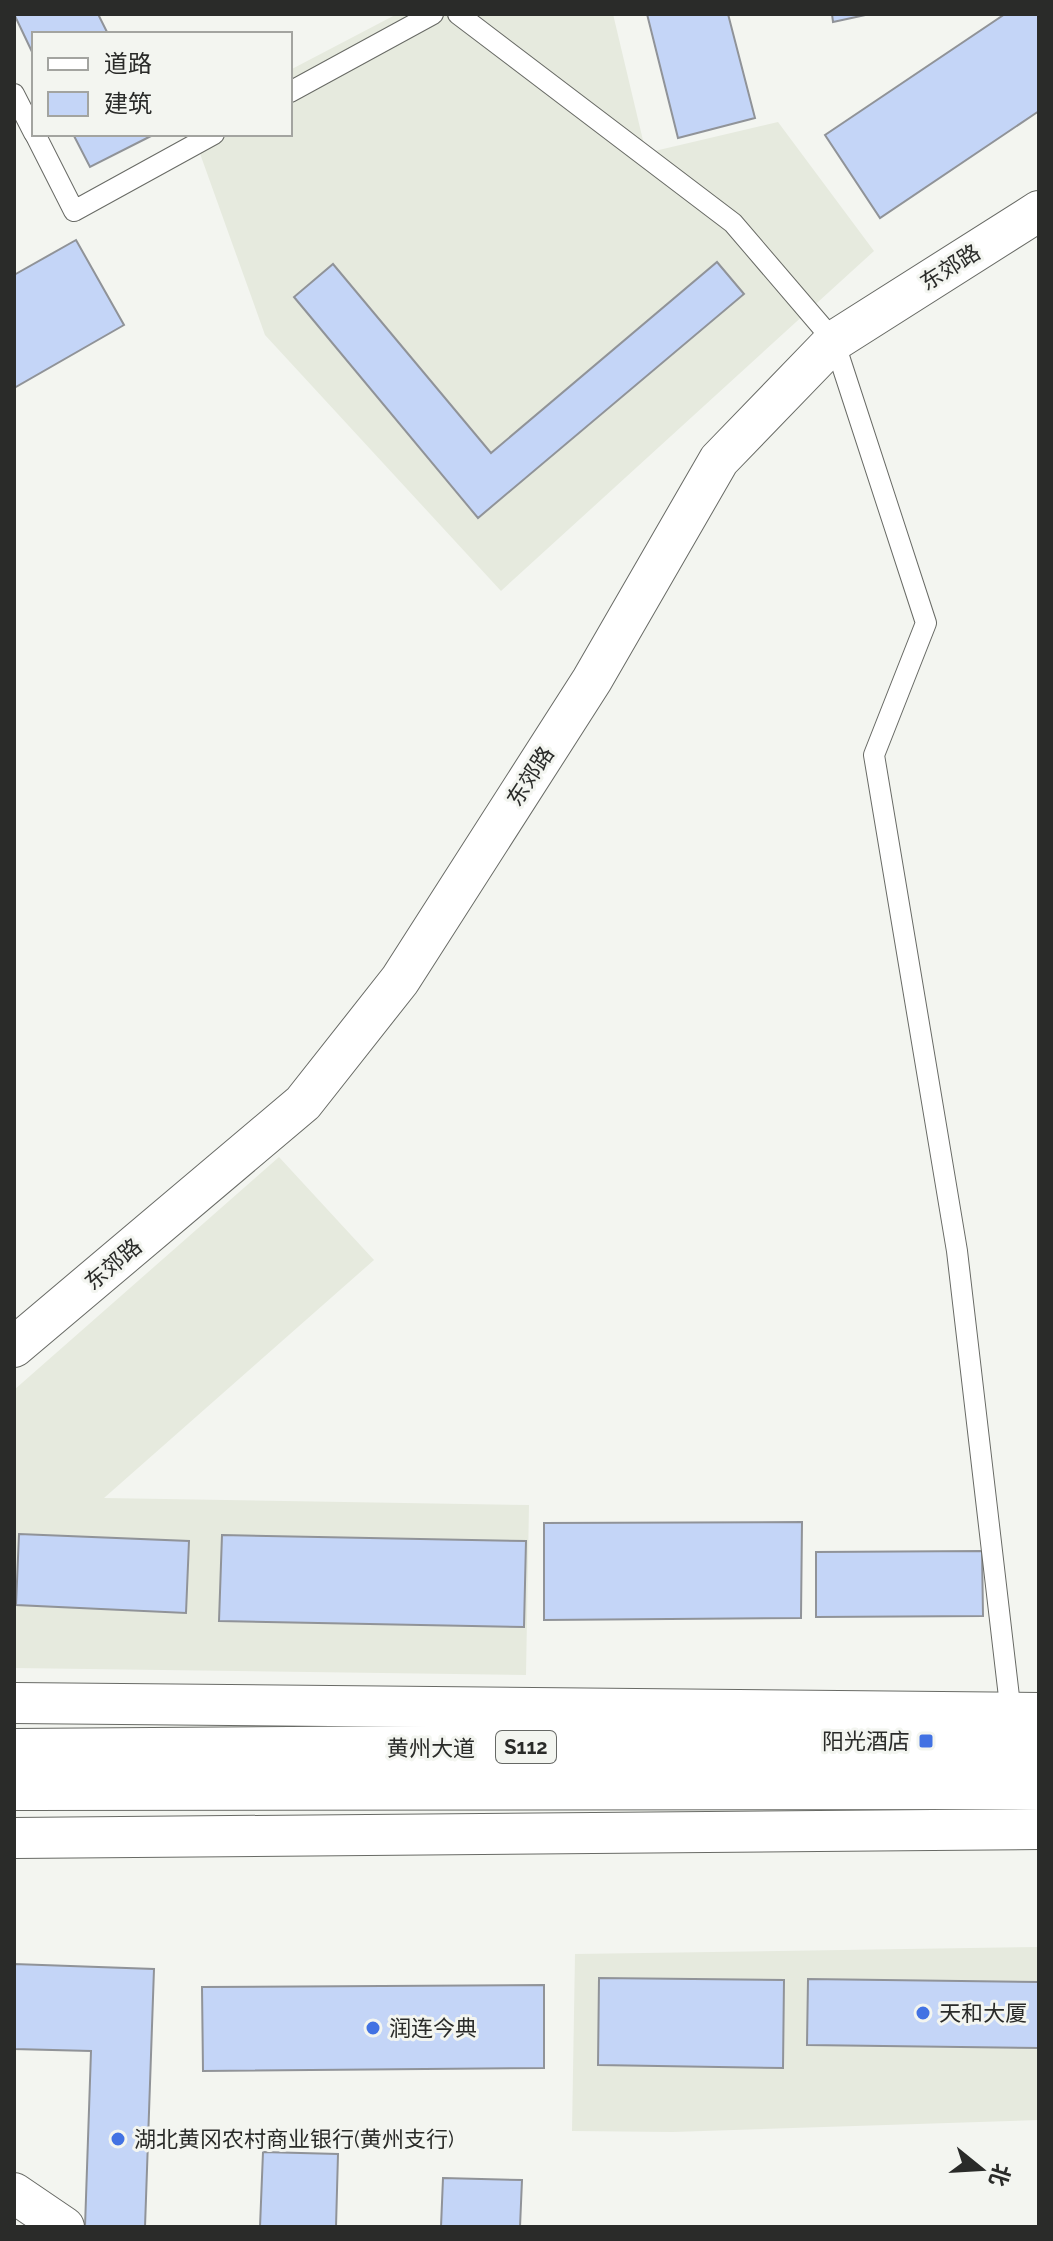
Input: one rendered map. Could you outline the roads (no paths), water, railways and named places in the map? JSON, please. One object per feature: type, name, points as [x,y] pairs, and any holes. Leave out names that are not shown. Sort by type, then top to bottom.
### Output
[{"type":"main road","name":"黄州大道","points":[[14,1751],[1030,1724]]},
{"type":"main road","name":"黄州大道","points":[[14,1788],[1039,1787]]},
{"type":"street","name":"东郊路","points":[[14,1347],[303,1103],[409,967],[592,680],[719,460],[834,341],[1039,211]]},
{"type":"street","points":[[14,1703],[1030,1724]]},
{"type":"street","points":[[14,1838],[1039,1829]]},
{"type":"street","points":[[14,2193],[64,2227]]},
{"type":"lane","points":[[292,91],[433,14]]},
{"type":"lane","points":[[458,14],[733,223],[834,341],[926,623],[874,755],[957,1251],[1030,1724]]},
{"type":"lane","points":[[14,94],[28,129],[74,211],[210,136]]},
{"type":"place","name":"阳光酒店","points":[[926,1741]]},
{"type":"place","name":"天和大厦","points":[[923,2013]]},
{"type":"place","name":"润连今典","points":[[373,2028]]},
{"type":"place","name":"湖北黄冈农村商业银行(黄州支行)","points":[[118,2139]]}]
